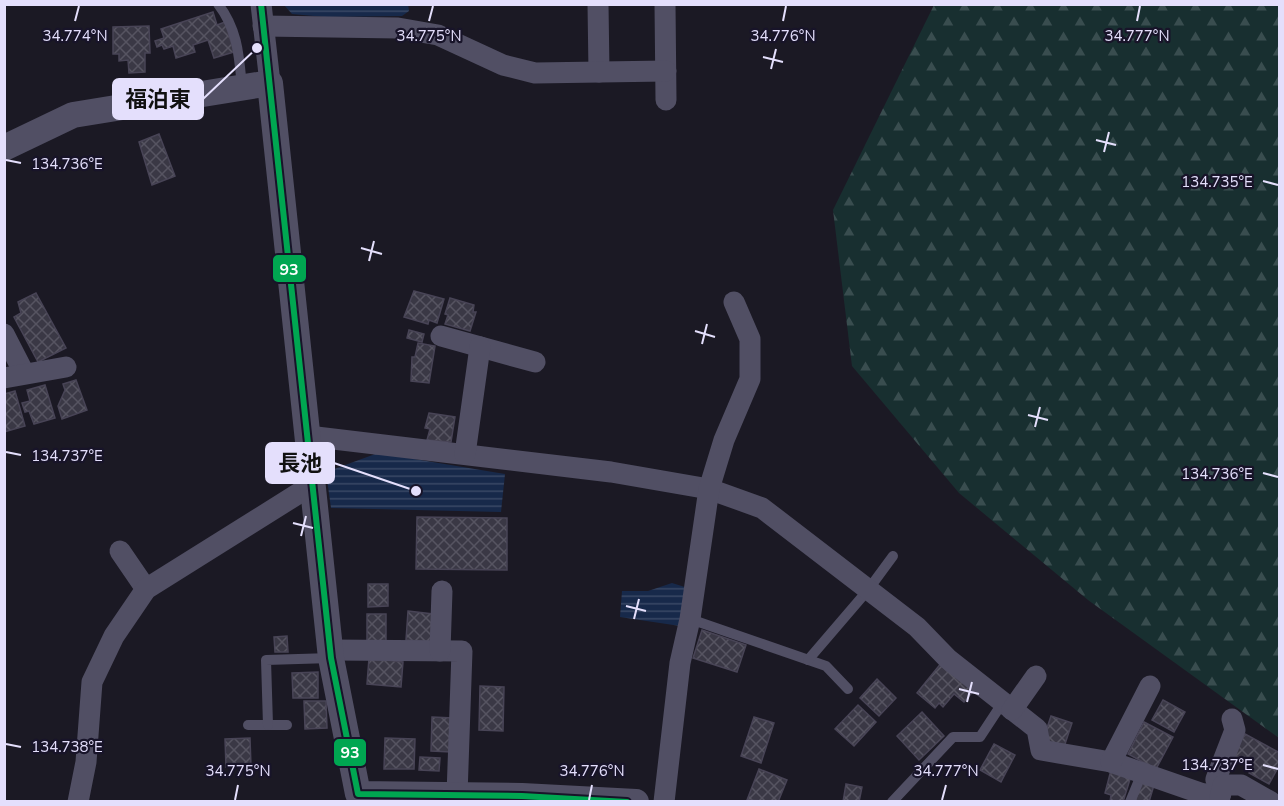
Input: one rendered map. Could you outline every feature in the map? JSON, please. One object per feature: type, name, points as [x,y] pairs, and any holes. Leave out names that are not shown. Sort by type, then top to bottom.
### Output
[{"type":"street","points":[[598,4],[599,72]]},
{"type":"street","points":[[665,4],[666,100]]},
{"type":"street","points":[[636,801],[458,795],[358,798],[331,654],[262,15],[398,28],[438,35],[503,65],[535,73],[666,71]]},
{"type":"street","points":[[4,148],[73,115],[270,82]]},
{"type":"street","points":[[664,801],[680,663],[690,619],[709,489],[724,440],[750,379],[750,339],[734,302]]},
{"type":"street","points":[[4,334],[14,375],[66,367]]},
{"type":"street","points":[[441,336],[535,362]]},
{"type":"street","points":[[465,454],[480,347]]},
{"type":"street","points":[[308,436],[611,472],[709,489],[762,508],[917,627],[948,659],[1037,729],[1041,750],[1111,762],[1203,794],[1221,793],[1241,785],[1271,801]]},
{"type":"street","points":[[78,801],[86,762],[92,682],[114,636],[146,589],[312,486]]},
{"type":"street","points":[[120,551],[146,589]]},
{"type":"street","points":[[440,651],[442,591]]},
{"type":"street","points":[[331,654],[462,651],[458,795]]},
{"type":"street","points":[[1008,706],[1036,676]]},
{"type":"street","points":[[1111,762],[1150,686]]},
{"type":"street","points":[[1221,793],[1216,779],[1235,730],[1232,719]]},
{"type":"lane","points":[[218,4],[227,16],[238,40],[242,87]]},
{"type":"lane","points":[[808,660],[868,590],[893,556]]},
{"type":"lane","points":[[690,619],[826,666],[848,689]]},
{"type":"lane","points":[[268,725],[266,660],[331,654]]},
{"type":"lane","points":[[892,801],[953,737],[980,737],[1008,706]]},
{"type":"lane","points":[[248,725],[287,725]]},
{"type":"lane","points":[[1130,801],[1142,773]]},
{"type":"green space","points":[[934,5],[1279,5],[1279,738],[1088,600],[959,493],[852,366],[833,210]]},
{"type":"water","points":[[408,4],[409,11],[402,16],[325,17],[292,14],[284,5]]},
{"type":"water","points":[[378,453],[505,474],[501,512],[331,508],[326,472]]},
{"type":"water","points":[[672,583],[688,588],[680,626],[620,617],[622,591],[648,591]]},
{"type":"building","points":[[213,12],[217,25],[225,22],[234,52],[214,58],[208,40],[193,45],[195,52],[176,58],[173,46],[164,49],[162,45],[157,47],[155,41],[164,38],[161,29]]},
{"type":"building","points":[[149,26],[150,53],[145,53],[145,72],[129,73],[128,60],[119,61],[119,54],[113,54],[113,27]]},
{"type":"building","points":[[159,134],[175,176],[152,185],[139,142]]},
{"type":"building","points":[[414,291],[444,299],[437,323],[429,320],[428,324],[404,317]]},
{"type":"building","points":[[36,293],[66,348],[38,362],[14,317],[21,313],[18,302]]},
{"type":"building","points":[[450,298],[474,305],[473,312],[476,312],[470,331],[445,324],[448,315],[445,314]]},
{"type":"building","points":[[409,330],[424,334],[422,342],[407,338]]},
{"type":"building","points":[[418,343],[435,346],[429,383],[411,381],[412,357],[415,357]]},
{"type":"building","points":[[76,380],[87,410],[62,419],[58,406],[65,390],[63,384]]},
{"type":"building","points":[[45,385],[55,418],[34,424],[29,411],[25,412],[22,403],[30,401],[27,390]]},
{"type":"building","points":[[15,391],[25,426],[4,432],[4,394]]},
{"type":"building","points":[[429,413],[455,417],[451,442],[427,440],[430,429],[425,428]]},
{"type":"building","points":[[417,517],[507,518],[507,570],[416,569]]},
{"type":"building","points":[[368,584],[388,584],[388,606],[368,607]]},
{"type":"building","points":[[408,611],[433,614],[430,642],[406,640]]},
{"type":"building","points":[[367,614],[386,614],[386,641],[367,641]]},
{"type":"building","points":[[702,630],[746,645],[737,672],[693,658]]},
{"type":"building","points":[[287,636],[288,652],[275,652],[274,637]]},
{"type":"building","points":[[369,658],[403,662],[401,687],[367,684]]},
{"type":"building","points":[[942,662],[975,689],[964,702],[954,694],[943,707],[939,703],[935,708],[917,693]]},
{"type":"building","points":[[318,672],[318,698],[293,698],[292,673]]},
{"type":"building","points":[[877,679],[896,698],[879,716],[860,698]]},
{"type":"building","points":[[480,686],[504,687],[503,731],[479,730]]},
{"type":"building","points":[[1163,700],[1185,712],[1174,732],[1152,720]]},
{"type":"building","points":[[304,701],[326,701],[327,728],[305,729]]},
{"type":"building","points":[[858,705],[876,722],[854,746],[835,729]]},
{"type":"building","points":[[922,712],[944,736],[919,760],[897,736]]},
{"type":"building","points":[[1051,716],[1072,723],[1064,747],[1043,740]]},
{"type":"building","points":[[432,717],[453,718],[451,752],[431,751]]},
{"type":"building","points":[[754,717],[774,723],[761,763],[741,756]]},
{"type":"building","points":[[1144,722],[1173,737],[1156,769],[1128,754]]},
{"type":"building","points":[[1245,734],[1280,753],[1280,764],[1269,784],[1249,773],[1251,768],[1232,758]]},
{"type":"building","points":[[250,738],[251,766],[226,767],[225,739]]},
{"type":"building","points":[[385,738],[415,739],[414,769],[384,769]]},
{"type":"building","points":[[994,744],[1015,755],[1001,782],[980,770]]},
{"type":"building","points":[[420,757],[440,758],[439,771],[419,770]]},
{"type":"building","points":[[759,769],[787,780],[778,802],[747,800]]},
{"type":"building","points":[[1111,770],[1131,776],[1123,802],[1110,802],[1111,795],[1105,793]]},
{"type":"building","points":[[1141,781],[1154,785],[1149,802],[1135,802]]},
{"type":"building","points":[[846,784],[862,787],[859,802],[843,802]]},
{"type":"transit line","name":"93","points":[[261,4],[331,658],[358,794],[522,796],[627,802]]},
{"type":"place","name":"福泊東","points":[[257,48]]},
{"type":"place","name":"長池","points":[[416,491]]}]
